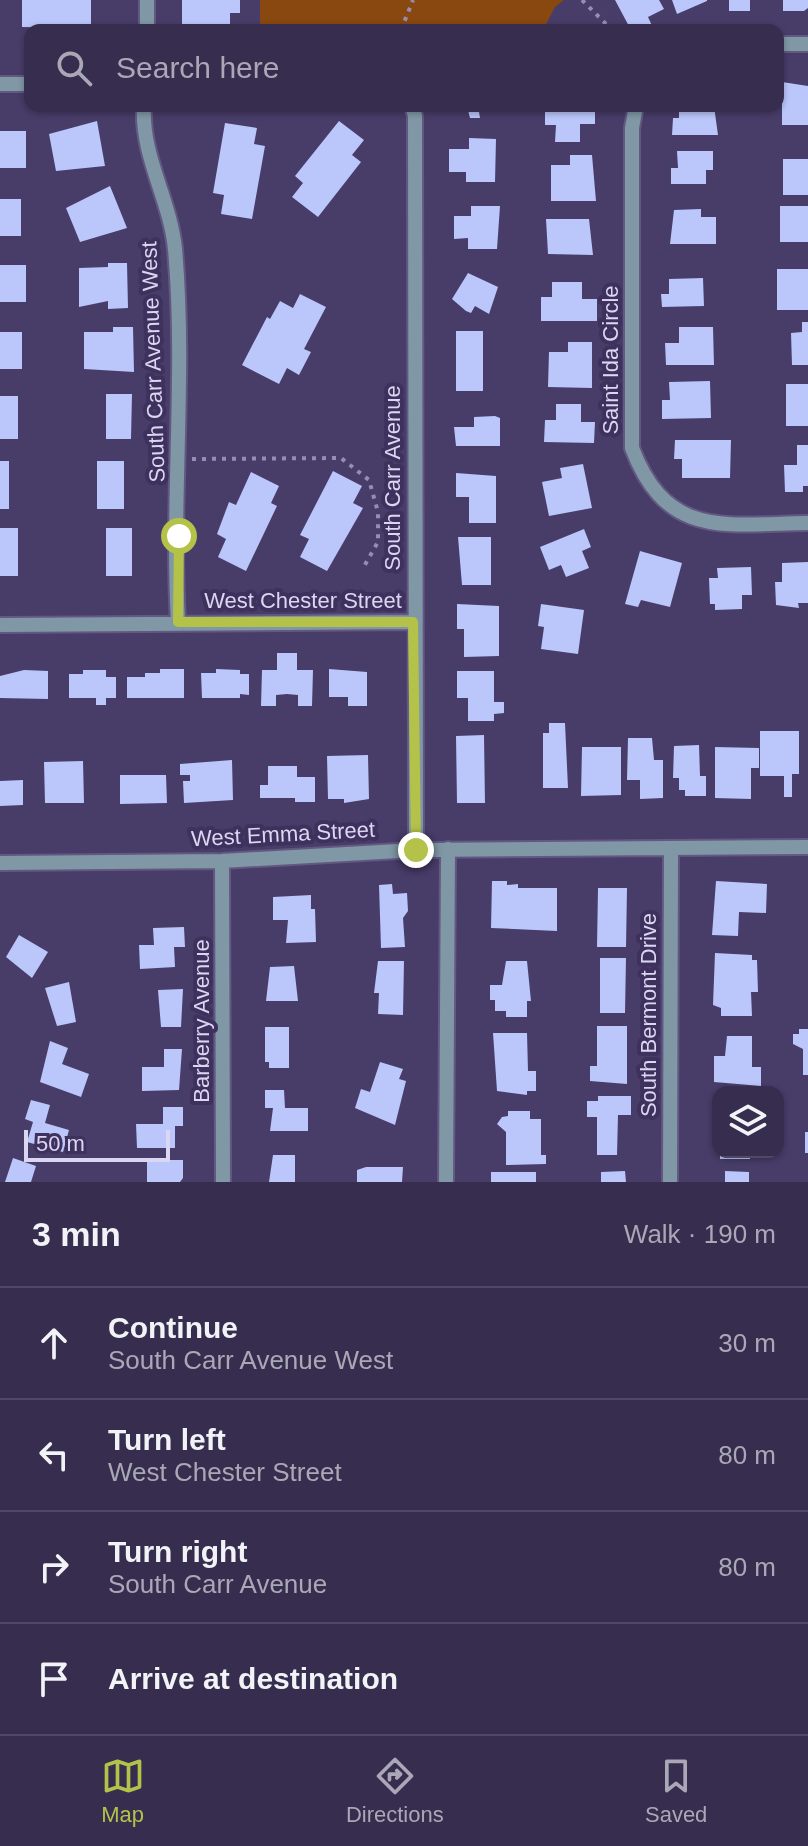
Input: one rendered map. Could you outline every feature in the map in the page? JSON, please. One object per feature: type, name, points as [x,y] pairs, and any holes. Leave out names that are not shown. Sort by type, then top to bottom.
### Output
[{"type":"street","points":[[147,0],[147,24]]},
{"type":"street","points":[[784,44],[808,44]]},
{"type":"street","points":[[0,84],[24,84]]},
{"type":"street","name":"South Carr Avenue West","points":[[145,112],[148,152],[166,199],[174,246],[179,459],[178,622]]},
{"type":"street","name":"South Carr Avenue","points":[[412,112],[416,850]]},
{"type":"street","name":"Saint Ida Circle","points":[[635,112],[632,128],[632,448],[641,472],[658,497],[707,524],[808,523]]},
{"type":"street","name":"West Chester Street","points":[[0,625],[413,622]]},
{"type":"street","name":"West Emma Street","points":[[0,863],[222,861],[448,849],[808,847]]},
{"type":"street","name":"South Bermont Drive","points":[[670,1182],[671,848]]},
{"type":"street","points":[[446,1182],[448,849]]},
{"type":"street","name":"Barberry Avenue","points":[[222,861],[223,1182]]},
{"type":"path","points":[[403,24],[413,0]]},
{"type":"path","points":[[582,0],[606,24]]},
{"type":"path","points":[[179,459],[341,458],[369,480],[378,512],[378,542],[363,568]]},
{"type":"shaded area","points":[[260,0],[564,0],[555,7],[546,24],[260,24]]},
{"type":"building","points":[[22,0],[91,0],[91,24],[24,24],[22,27]]},
{"type":"building","points":[[182,0],[240,0],[240,13],[230,13],[230,24],[182,24]]},
{"type":"building","points":[[615,0],[659,0],[664,9],[648,17],[651,24],[628,24]]},
{"type":"building","points":[[672,0],[707,0],[707,1],[677,14]]},
{"type":"building","points":[[729,0],[750,0],[750,11],[729,11]]},
{"type":"building","points":[[783,0],[808,0],[808,8],[804,11],[783,11]]},
{"type":"building","points":[[784,82],[808,86],[808,125],[782,125]]},
{"type":"building","points":[[468,112],[479,112],[480,118],[470,118]]},
{"type":"building","points":[[545,112],[595,112],[595,124],[580,124],[580,142],[555,142],[556,125],[545,125]]},
{"type":"building","points":[[679,112],[715,112],[718,135],[672,135],[673,118],[679,118]]},
{"type":"building","points":[[97,121],[105,166],[56,171],[49,134]]},
{"type":"building","points":[[339,121],[364,140],[352,155],[361,162],[318,217],[292,197],[303,183],[295,176]]},
{"type":"building","points":[[225,123],[257,128],[254,144],[265,146],[252,219],[221,214],[224,195],[213,193]]},
{"type":"building","points":[[0,131],[26,131],[26,168],[0,168]]},
{"type":"building","points":[[469,138],[496,139],[495,182],[466,182],[466,172],[449,172],[449,149],[469,149]]},
{"type":"building","points":[[677,151],[713,151],[713,170],[706,170],[706,184],[671,184],[671,168],[678,168]]},
{"type":"building","points":[[570,155],[592,155],[596,201],[551,201],[551,165],[570,165]]},
{"type":"building","points":[[783,159],[808,159],[808,195],[783,195]]},
{"type":"building","points":[[110,186],[127,228],[80,242],[66,208]]},
{"type":"building","points":[[0,199],[21,199],[21,236],[0,236]]},
{"type":"building","points":[[471,206],[500,206],[497,249],[468,249],[468,238],[454,239],[454,216],[471,216]]},
{"type":"building","points":[[780,206],[808,206],[808,242],[780,242]]},
{"type":"building","points":[[701,209],[701,217],[716,217],[716,244],[670,244],[674,210]]},
{"type":"building","points":[[546,219],[589,219],[593,255],[548,254]]},
{"type":"building","points":[[108,263],[127,263],[128,308],[108,309],[108,301],[79,307],[79,268],[108,267]]},
{"type":"building","points":[[0,265],[26,265],[26,302],[0,302]]},
{"type":"building","points":[[777,269],[808,269],[808,310],[777,310]]},
{"type":"building","points":[[468,273],[498,287],[489,314],[475,306],[471,313],[466,311],[452,299]]},
{"type":"building","points":[[703,278],[704,306],[662,307],[661,294],[669,294],[669,279]]},
{"type":"building","points":[[552,282],[582,282],[582,299],[597,299],[597,321],[541,321],[541,297],[552,297]]},
{"type":"building","points":[[300,294],[326,307],[304,349],[311,352],[299,375],[287,368],[279,384],[242,365],[267,317],[270,319],[280,301],[293,308]]},
{"type":"building","points":[[802,322],[808,322],[808,365],[792,365],[791,333],[802,332]]},
{"type":"building","points":[[113,327],[133,327],[134,372],[84,369],[84,332],[113,332]]},
{"type":"building","points":[[679,327],[713,327],[714,365],[666,365],[665,343],[679,343]]},
{"type":"building","points":[[456,331],[483,331],[483,391],[456,391]]},
{"type":"building","points":[[0,332],[22,332],[22,369],[0,369]]},
{"type":"building","points":[[568,342],[592,342],[592,388],[548,387],[549,352],[568,352]]},
{"type":"building","points":[[710,381],[711,418],[662,419],[662,400],[670,400],[669,382]]},
{"type":"building","points":[[786,384],[808,384],[808,426],[786,426]]},
{"type":"building","points":[[106,394],[132,394],[131,439],[106,439]]},
{"type":"building","points":[[0,396],[18,396],[18,439],[0,439]]},
{"type":"building","points":[[556,404],[581,404],[581,422],[595,422],[594,443],[544,442],[545,420],[556,420]]},
{"type":"building","points":[[474,417],[500,418],[500,446],[456,446],[454,427],[474,427]]},
{"type":"building","points":[[675,440],[731,440],[730,478],[682,478],[682,459],[674,459]]},
{"type":"building","points":[[797,445],[808,445],[808,486],[803,486],[803,492],[785,492],[784,465],[797,465]]},
{"type":"building","points":[[0,461],[9,461],[9,509],[0,509]]},
{"type":"building","points":[[97,461],[124,461],[124,509],[97,509]]},
{"type":"building","points":[[583,464],[592,508],[549,516],[542,482],[562,478],[560,468]]},
{"type":"building","points":[[333,471],[362,486],[353,503],[363,508],[327,571],[300,557],[309,539],[300,535]]},
{"type":"building","points":[[251,472],[279,486],[271,503],[277,506],[246,571],[218,557],[226,539],[217,534],[229,502],[236,505]]},
{"type":"building","points":[[456,473],[496,476],[496,523],[469,523],[469,497],[456,497]]},
{"type":"building","points":[[0,528],[18,528],[18,576],[0,576]]},
{"type":"building","points":[[106,528],[132,528],[132,576],[106,576]]},
{"type":"building","points":[[584,529],[591,547],[582,551],[589,568],[566,577],[561,565],[549,570],[540,547]]},
{"type":"building","points":[[458,537],[491,537],[491,585],[462,585]]},
{"type":"building","points":[[640,551],[682,563],[670,607],[641,600],[638,607],[625,604]]},
{"type":"building","points":[[808,562],[808,603],[798,603],[799,608],[776,605],[775,582],[782,582],[782,563]]},
{"type":"building","points":[[751,567],[752,595],[742,595],[742,609],[715,610],[715,604],[710,604],[709,578],[718,578],[717,568]]},
{"type":"building","points":[[457,604],[499,606],[499,656],[464,657],[464,629],[457,629]]},
{"type":"building","points":[[541,604],[584,610],[578,654],[541,649],[544,627],[538,626]]},
{"type":"building","points":[[277,653],[297,653],[297,670],[313,670],[312,706],[298,706],[298,695],[287,694],[276,695],[276,706],[261,706],[262,670],[277,670]]},
{"type":"building","points":[[160,669],[184,669],[184,698],[127,698],[127,677],[145,677],[145,673],[160,673]]},
{"type":"building","points":[[216,669],[240,670],[240,674],[249,674],[249,695],[240,694],[240,698],[202,698],[201,673],[216,673]]},
{"type":"building","points":[[329,669],[367,672],[367,706],[348,706],[348,697],[329,697]]},
{"type":"building","points":[[24,670],[48,671],[48,699],[0,698],[0,676]]},
{"type":"building","points":[[83,670],[106,670],[106,677],[116,677],[116,698],[106,698],[106,705],[96,705],[96,698],[69,698],[69,674],[83,674]]},
{"type":"building","points":[[457,671],[494,671],[494,702],[504,702],[504,713],[494,714],[494,721],[468,721],[468,698],[457,698]]},
{"type":"building","points":[[549,723],[565,723],[568,788],[543,788],[543,733],[549,733]]},
{"type":"building","points":[[760,731],[799,731],[799,774],[792,774],[792,797],[784,797],[784,776],[760,776]]},
{"type":"building","points":[[484,735],[485,803],[457,803],[456,736]]},
{"type":"building","points":[[628,738],[652,738],[654,760],[663,760],[663,798],[640,799],[640,780],[627,780]]},
{"type":"building","points":[[699,745],[700,776],[706,776],[706,796],[685,796],[685,790],[679,790],[679,778],[673,778],[674,746]]},
{"type":"building","points":[[582,747],[621,747],[621,795],[581,796]]},
{"type":"building","points":[[715,747],[759,748],[759,768],[751,768],[751,799],[715,798]]},
{"type":"building","points":[[368,755],[369,799],[344,803],[344,799],[328,799],[327,756]]},
{"type":"building","points":[[232,760],[233,800],[184,803],[183,781],[190,781],[190,775],[180,775],[180,764]]},
{"type":"building","points":[[83,761],[84,803],[45,803],[44,762]]},
{"type":"building","points":[[268,766],[297,766],[297,777],[315,777],[315,802],[295,802],[295,798],[260,798],[260,785],[268,785]]},
{"type":"building","points":[[120,775],[166,775],[167,803],[120,804]]},
{"type":"building","points":[[23,780],[23,805],[0,806],[0,781]]},
{"type":"building","points":[[492,881],[507,881],[507,885],[518,884],[518,888],[557,888],[557,931],[491,928]]},
{"type":"building","points":[[716,881],[767,884],[766,913],[739,912],[738,936],[712,935]]},
{"type":"building","points":[[392,884],[393,894],[407,893],[408,911],[403,918],[405,947],[381,948],[379,885]]},
{"type":"building","points":[[598,888],[627,888],[626,947],[597,947]]},
{"type":"building","points":[[311,895],[311,909],[315,909],[316,942],[286,943],[288,920],[273,920],[273,897]]},
{"type":"building","points":[[184,927],[185,947],[174,947],[175,967],[140,969],[139,945],[154,945],[153,928]]},
{"type":"building","points":[[19,935],[48,952],[32,978],[6,957]]},
{"type":"building","points":[[715,953],[752,955],[752,960],[757,960],[758,992],[751,992],[752,1016],[721,1016],[721,1008],[713,1005]]},
{"type":"building","points":[[600,958],[626,958],[625,1013],[600,1013]]},
{"type":"building","points":[[378,961],[404,961],[403,1015],[378,1014],[379,993],[374,993]]},
{"type":"building","points":[[506,961],[527,961],[531,1001],[527,1001],[527,1017],[506,1017],[506,1011],[495,1011],[495,1000],[490,1000],[490,985],[502,985]]},
{"type":"building","points":[[294,966],[298,1001],[266,1001],[270,967]]},
{"type":"building","points":[[69,982],[76,1022],[57,1026],[45,988]]},
{"type":"building","points":[[183,989],[181,1027],[161,1027],[158,990]]},
{"type":"building","points":[[597,1026],[627,1026],[627,1084],[590,1081],[590,1066],[597,1066]]},
{"type":"building","points":[[265,1027],[289,1027],[289,1068],[269,1068],[269,1062],[265,1062]]},
{"type":"building","points":[[799,1029],[808,1029],[808,1075],[803,1075],[803,1049],[793,1044],[793,1034],[799,1034]]},
{"type":"building","points":[[493,1033],[527,1033],[528,1071],[536,1071],[536,1091],[527,1091],[527,1095],[497,1091]]},
{"type":"building","points":[[727,1036],[752,1036],[752,1067],[761,1067],[761,1086],[714,1082],[714,1056],[725,1056]]},
{"type":"building","points":[[50,1041],[68,1048],[62,1064],[89,1074],[81,1097],[40,1082]]},
{"type":"building","points":[[164,1049],[182,1049],[179,1090],[142,1091],[142,1067],[164,1067]]},
{"type":"building","points":[[380,1062],[403,1069],[399,1079],[406,1081],[395,1125],[355,1108],[361,1089],[370,1092]]},
{"type":"building","points":[[265,1090],[284,1090],[285,1108],[308,1108],[308,1131],[270,1131],[273,1108],[265,1108]]},
{"type":"building","points":[[598,1096],[631,1096],[631,1115],[618,1115],[617,1155],[597,1155],[597,1117],[587,1117],[587,1101],[598,1101]]},
{"type":"building","points":[[31,1100],[50,1105],[45,1123],[69,1130],[63,1152],[27,1142],[33,1122],[25,1119]]},
{"type":"building","points":[[163,1107],[183,1107],[183,1126],[175,1126],[175,1148],[137,1148],[136,1124],[163,1124]]},
{"type":"building","points":[[508,1111],[530,1111],[530,1119],[541,1119],[541,1155],[546,1155],[546,1164],[506,1165],[506,1132],[497,1124],[502,1117],[508,1116]]},
{"type":"building","points":[[805,1132],[808,1132],[808,1153],[805,1153]]},
{"type":"building","points":[[273,1155],[295,1155],[295,1182],[269,1182]]},
{"type":"building","points":[[13,1158],[36,1166],[31,1182],[5,1182]]},
{"type":"building","points":[[147,1160],[183,1160],[183,1178],[180,1182],[147,1182]]},
{"type":"building","points":[[366,1167],[403,1167],[402,1182],[357,1182],[357,1170]]},
{"type":"building","points":[[625,1171],[626,1182],[601,1182],[601,1172]]},
{"type":"building","points":[[725,1171],[749,1172],[749,1182],[725,1182]]},
{"type":"building","points":[[491,1172],[536,1172],[536,1182],[491,1182]]},
{"type":"route","points":[[179,536],[178,622],[413,622],[416,850]]}]
